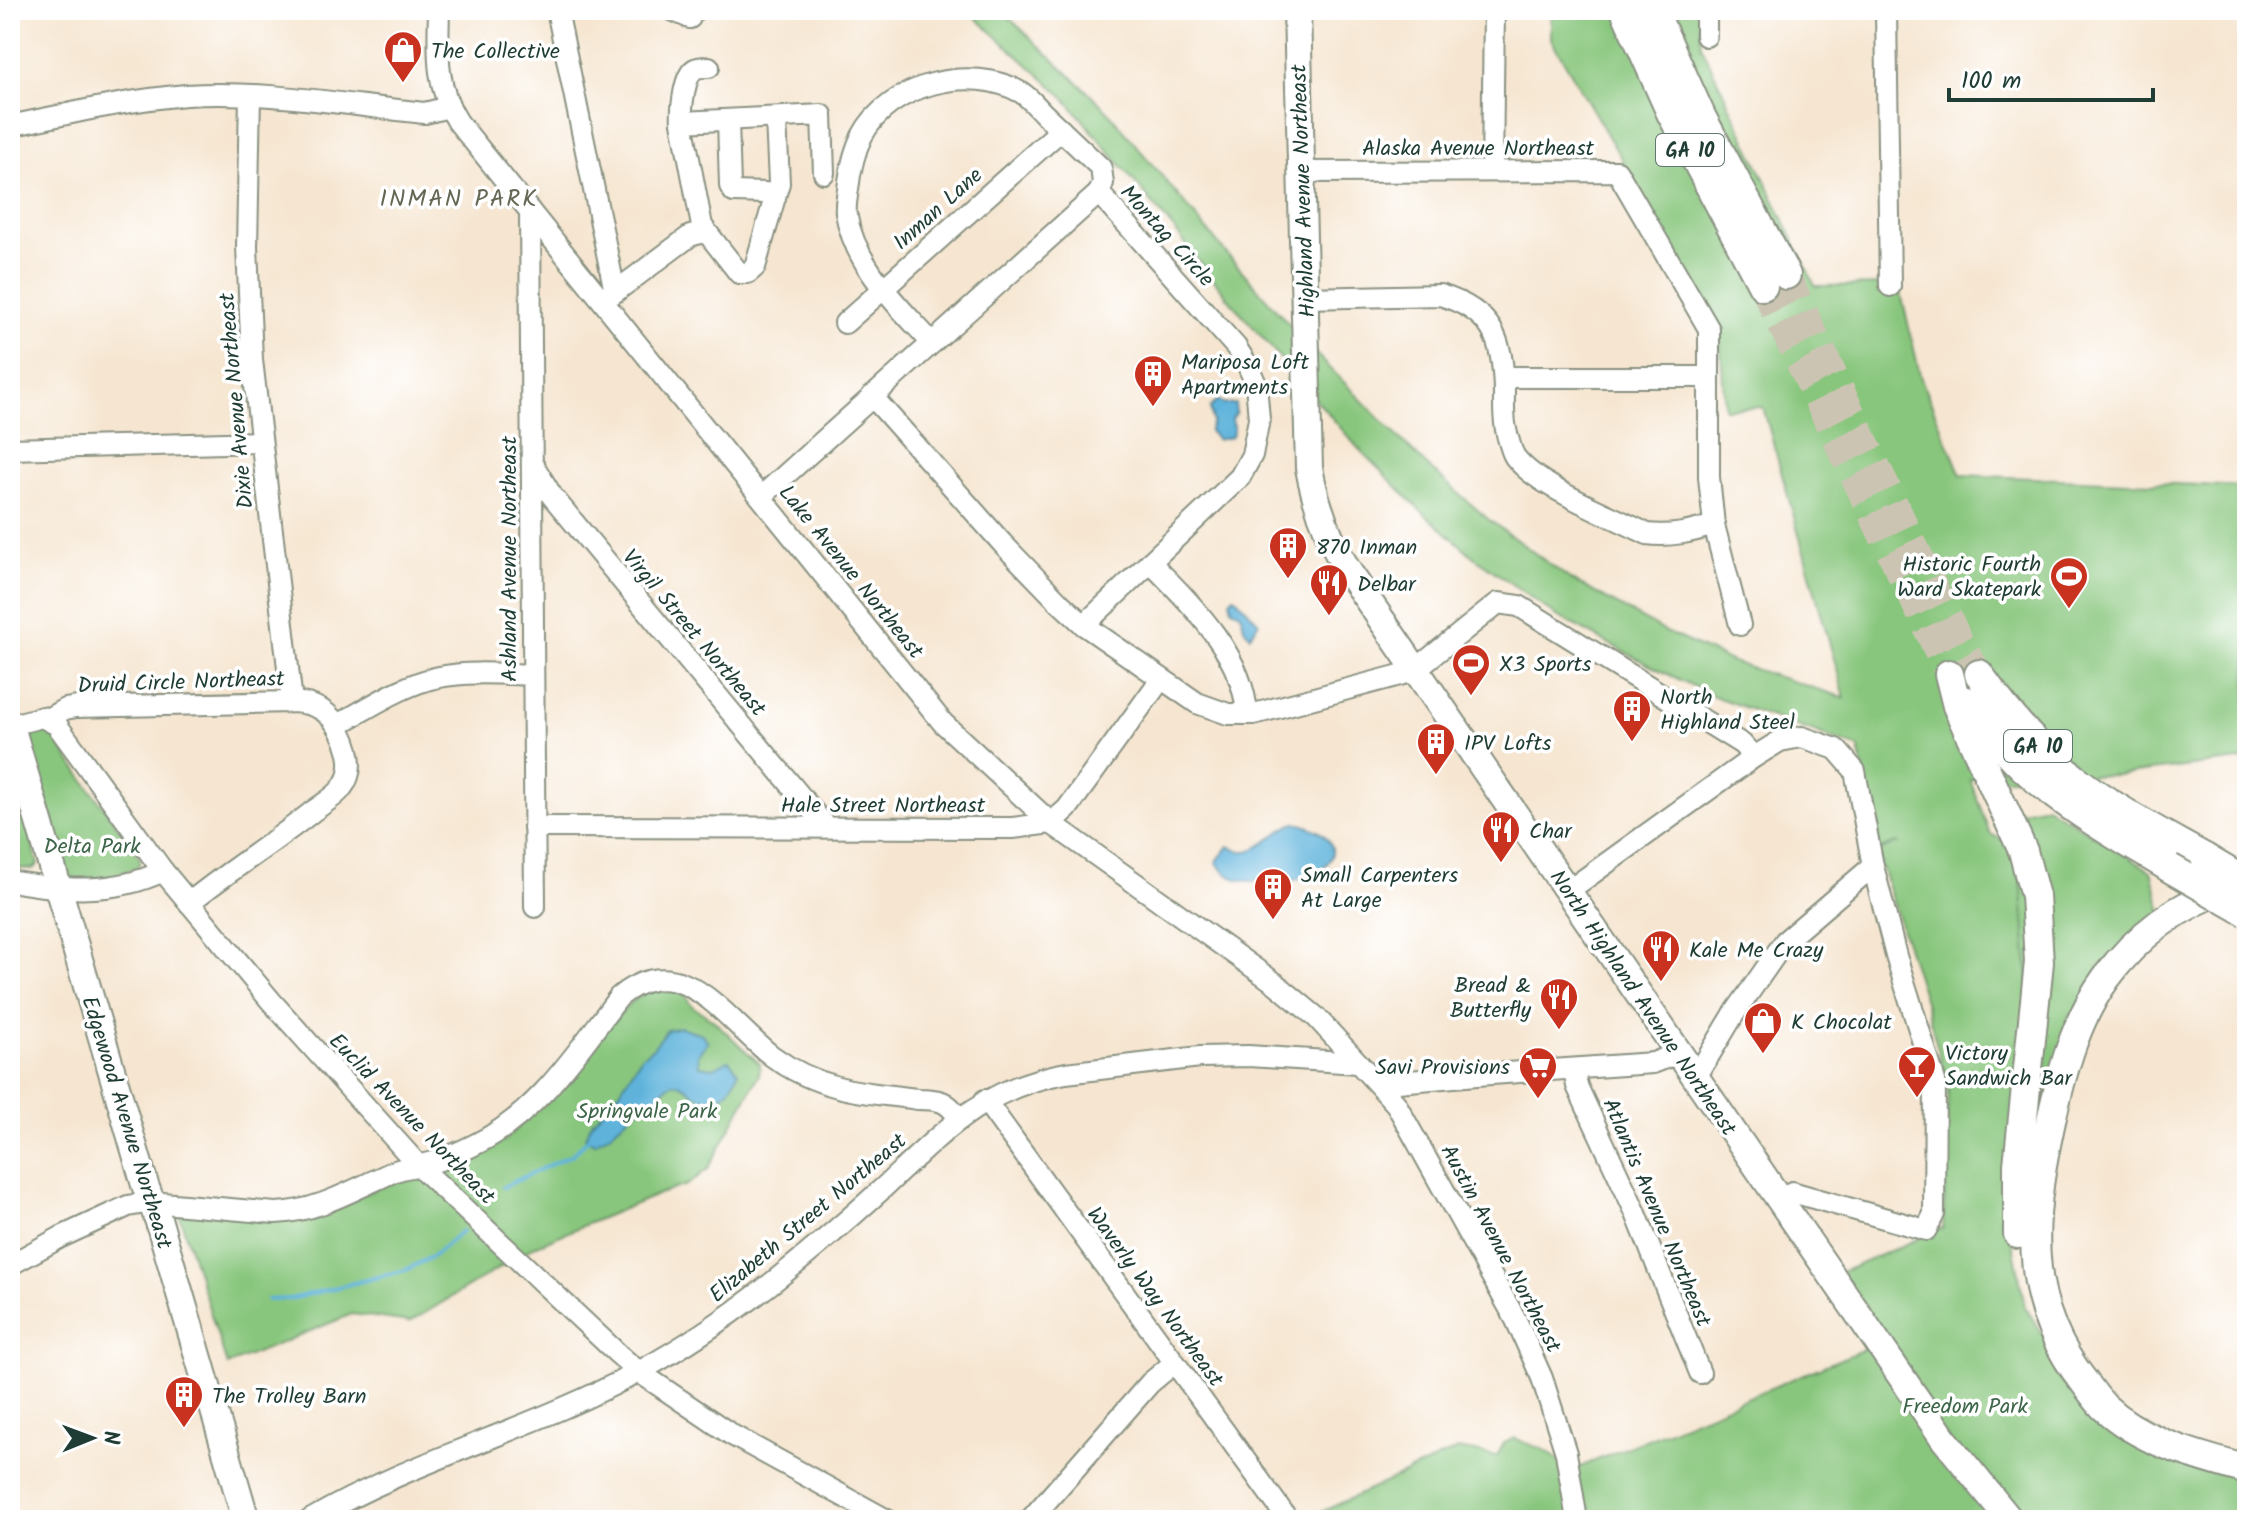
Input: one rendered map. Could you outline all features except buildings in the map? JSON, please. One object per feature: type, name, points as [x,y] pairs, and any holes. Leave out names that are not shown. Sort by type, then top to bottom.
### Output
[{"type":"highway","name":"GA 10","points":[[1625,10],[1671,113],[1774,281],[1653,10]]},
{"type":"highway","name":"GA 10","points":[[2057,1342],[2043,1321],[2025,1280],[2016,1221],[2018,1165],[2039,944],[2037,908],[2030,873],[2011,820],[1957,706],[1949,674],[1988,728],[2021,765],[2073,808],[2247,912]]},
{"type":"highway","name":"GA 10","points":[[1979,674],[2026,734],[2061,767],[2111,804],[2247,882]]},
{"type":"highway","points":[[2247,882],[2186,905],[2143,936],[2105,979],[2077,1030],[2056,1099],[2040,1169],[2035,1208],[2039,1283],[2045,1311],[2070,1364],[2103,1405],[2152,1439],[2180,1451],[2247,1470]]},
{"type":"main road","name":"Highland Avenue Northeast","points":[[1297,10],[1309,468]]},
{"type":"main road","name":"North Highland Avenue Northeast","points":[[1309,468],[1316,502],[1336,551],[1998,1516]]},
{"type":"main road","name":"Edgewood Avenue Northeast","points":[[10,724],[15,760],[58,889],[246,1520]]},
{"type":"street","name":"Lake Avenue Northeast","points":[[439,10],[438,69],[449,107],[530,211],[610,296],[762,496],[943,723],[1051,823],[1275,983],[1316,1017],[1358,1063]]},
{"type":"street","points":[[557,10],[610,296],[690,236],[704,232]]},
{"type":"street","points":[[1492,171],[1494,10]]},
{"type":"street","points":[[1706,10],[1706,36]]},
{"type":"street","points":[[1886,10],[1890,286]]},
{"type":"street","points":[[709,67],[694,69],[689,74],[681,111],[682,122],[704,232],[739,273],[748,273],[760,256],[779,183],[776,118]]},
{"type":"street","points":[[932,343],[869,272],[855,244],[846,211],[850,173],[862,135],[884,110],[909,92],[938,81],[974,80],[999,84],[1023,94],[1101,168],[1103,183],[1099,193]]},
{"type":"street","points":[[10,126],[126,102],[188,95],[250,95],[425,113],[449,107]]},
{"type":"street","name":"Dixie Avenue Northeast","points":[[250,95],[248,295],[261,442],[292,702]]},
{"type":"street","points":[[682,122],[822,115],[824,173]]},
{"type":"street","points":[[728,120],[730,186],[734,192],[765,193],[775,197]]},
{"type":"street","name":"Inman Lane","points":[[845,323],[1061,130]]},
{"type":"street","name":"Alaska Avenue Northeast","points":[[1300,172],[1617,171],[1709,329],[1709,377]]},
{"type":"street","name":"Montag Circle","points":[[762,496],[1099,193],[1236,347],[1256,384],[1259,400],[1257,437],[1252,455],[1240,477],[1084,625]]},
{"type":"street","name":"Ashland Avenue Northeast","points":[[530,211],[535,907]]},
{"type":"street","points":[[1306,298],[1440,295],[1461,301],[1479,312],[1501,350],[1505,427],[1514,456],[1542,481],[1647,534],[1684,534],[1714,525]]},
{"type":"street","points":[[1504,377],[1709,377],[1709,477],[1714,525],[1740,625]]},
{"type":"street","points":[[872,396],[1002,543],[1084,625],[1205,707],[1228,714],[1273,710],[1416,669],[1498,603],[1519,606],[1742,744],[1754,757]]},
{"type":"street","points":[[10,449],[261,442]]},
{"type":"street","name":"Virgil Street Northeast","points":[[532,463],[552,496],[826,827]]},
{"type":"street","points":[[1150,562],[1207,624],[1228,656],[1246,700],[1247,714]]},
{"type":"street","points":[[189,903],[341,789],[349,775],[351,759],[348,745],[337,725],[436,677],[464,673],[533,675]]},
{"type":"street","points":[[1051,823],[1067,809],[1161,679]]},
{"type":"street","name":"Druid Circle Northeast","points":[[49,718],[65,709],[77,707],[292,702],[318,707],[337,725]]},
{"type":"street","points":[[10,724],[36,717],[49,718]]},
{"type":"street","name":"Euclid Avenue Northeast","points":[[49,718],[189,903],[271,1001],[418,1165],[639,1372],[754,1449],[887,1520]]},
{"type":"street","points":[[1568,891],[1780,741],[1802,737],[1836,749],[1855,771],[1873,866],[1896,956],[1935,1081],[1934,1214],[1926,1230],[1792,1192],[1780,1200]]},
{"type":"street","name":"Hale Street Northeast","points":[[534,827],[1013,828],[1051,823]]},
{"type":"street","points":[[1696,1077],[1734,1014],[1785,941],[1873,866]]},
{"type":"street","points":[[10,881],[58,889],[81,889],[134,882],[163,871]]},
{"type":"street","points":[[10,1265],[128,1206],[151,1202],[294,1212],[317,1206],[399,1169],[434,1162],[476,1144],[515,1119],[561,1070],[619,997],[632,987],[658,979],[682,982],[693,987],[775,1058],[806,1076],[862,1092],[940,1101],[960,1118]]},
{"type":"street","points":[[1382,1086],[1464,1076],[1653,1063],[1679,1053]]},
{"type":"street","name":"Elizabeth Street Northeast","points":[[310,1520],[354,1494],[584,1398],[639,1372],[696,1338],[749,1300],[863,1206],[960,1118],[985,1100],[1044,1077],[1200,1057],[1248,1056],[1358,1063]]},
{"type":"street","name":"Austin Avenue Northeast","points":[[1358,1063],[1396,1104],[1516,1320],[1555,1416],[1566,1453],[1577,1520]]},
{"type":"street","name":"Atlantis Avenue Northeast","points":[[1574,1070],[1577,1086],[1635,1211],[1700,1373]]},
{"type":"street","name":"Waverly Way Northeast","points":[[985,1100],[1284,1514],[1285,1520]]},
{"type":"street","points":[[1030,1520],[1150,1383],[1174,1363]]},
{"type":"green space","name":"Freedom Park","points":[[967,10],[1001,10],[1105,108],[1313,351],[1425,464],[1488,519],[1570,579],[1666,632],[1735,663],[1845,698],[1763,407],[1725,409],[1720,338],[1635,182],[1551,39],[1551,10],[1699,10],[1701,45],[1815,286],[1899,285],[1921,379],[1961,475],[2247,487],[2247,759],[2119,775],[1970,779],[1990,834],[2012,844],[2032,933],[2012,1238],[2025,1307],[2082,1394],[2247,1478],[2247,1520],[2028,1520],[2007,1500],[1984,1520],[1304,1520],[1458,1449],[1497,1456],[1504,1443],[1515,1438],[1546,1451],[1573,1470],[1884,1341],[1837,1274],[1943,1228],[1948,1088],[1927,1008],[1877,852],[1900,842],[1877,850],[1859,748],[1716,697],[1555,615],[1474,557],[1419,509],[1358,448],[1229,299],[1063,96]]},
{"type":"green space","name":"Delta Park","points":[[42,728],[53,737],[140,858],[136,868],[94,879],[69,878],[31,744],[33,732]]},
{"type":"green space","name":"Delta Park","points":[[10,780],[15,781],[38,864],[33,869],[10,868]]},
{"type":"green space","points":[[2046,806],[2151,871],[2163,915],[2100,976],[2032,1199],[2034,1056],[2016,812]]},
{"type":"green space","name":"Springvale Park","points":[[679,988],[692,1006],[713,1020],[760,1064],[759,1075],[708,1169],[687,1185],[537,1245],[410,1322],[352,1314],[227,1365],[179,1214],[362,1194],[481,1152],[506,1140],[630,1003],[651,989]]},
{"type":"water","points":[[1218,400],[1235,404],[1236,414],[1231,420],[1234,427],[1232,437],[1217,440],[1209,431],[1213,422],[1210,408]]},
{"type":"water","points":[[1234,596],[1259,622],[1250,636],[1244,628],[1241,613],[1232,609],[1230,600]]},
{"type":"water","points":[[1296,823],[1323,834],[1332,847],[1328,863],[1312,875],[1278,882],[1242,880],[1229,875],[1216,862],[1229,846],[1248,851]]},
{"type":"water","points":[[680,1027],[702,1034],[708,1042],[698,1054],[699,1066],[714,1068],[729,1060],[738,1072],[732,1086],[722,1096],[710,1099],[673,1083],[664,1089],[658,1099],[636,1110],[610,1134],[594,1143],[585,1137],[593,1121],[618,1094],[642,1056],[667,1030]]},
{"type":"waterway","points":[[503,1187],[573,1154],[590,1137]]},
{"type":"waterway","points":[[268,1300],[290,1299],[406,1270],[433,1256],[462,1231]]},
{"type":"tunnel","points":[[1786,275],[1960,643],[1979,674]]},
{"type":"tunnel","points":[[1763,286],[1949,674]]},
{"type":"place","name":"The Collective","points":[[403,84]]},
{"type":"place","name":"Mariposa Loft Apartments","points":[[1153,408]]},
{"type":"place","name":"870 Inman","points":[[1288,580]]},
{"type":"place","name":"Historic Fourth Ward Skatepark","points":[[2069,610]]},
{"type":"place","name":"Delbar","points":[[1329,617]]},
{"type":"place","name":"X3 Sports","points":[[1471,697]]},
{"type":"place","name":"North Highland Steel","points":[[1632,743]]},
{"type":"place","name":"IPV Lofts","points":[[1436,776]]},
{"type":"place","name":"Char","points":[[1501,864]]},
{"type":"place","name":"Small Carpenters At Large","points":[[1273,921]]},
{"type":"place","name":"Kale Me Crazy","points":[[1661,983]]},
{"type":"place","name":"Bread & Butterfly","points":[[1559,1031]]},
{"type":"place","name":"K Chocolat","points":[[1763,1055]]},
{"type":"place","name":"Victory Sandwich Bar","points":[[1917,1099]]},
{"type":"place","name":"Savi Provisions","points":[[1538,1100]]},
{"type":"place","name":"The Trolley Barn","points":[[184,1429]]},
{"type":"district","name":"INMAN PARK","points":[[459,198]]}]
